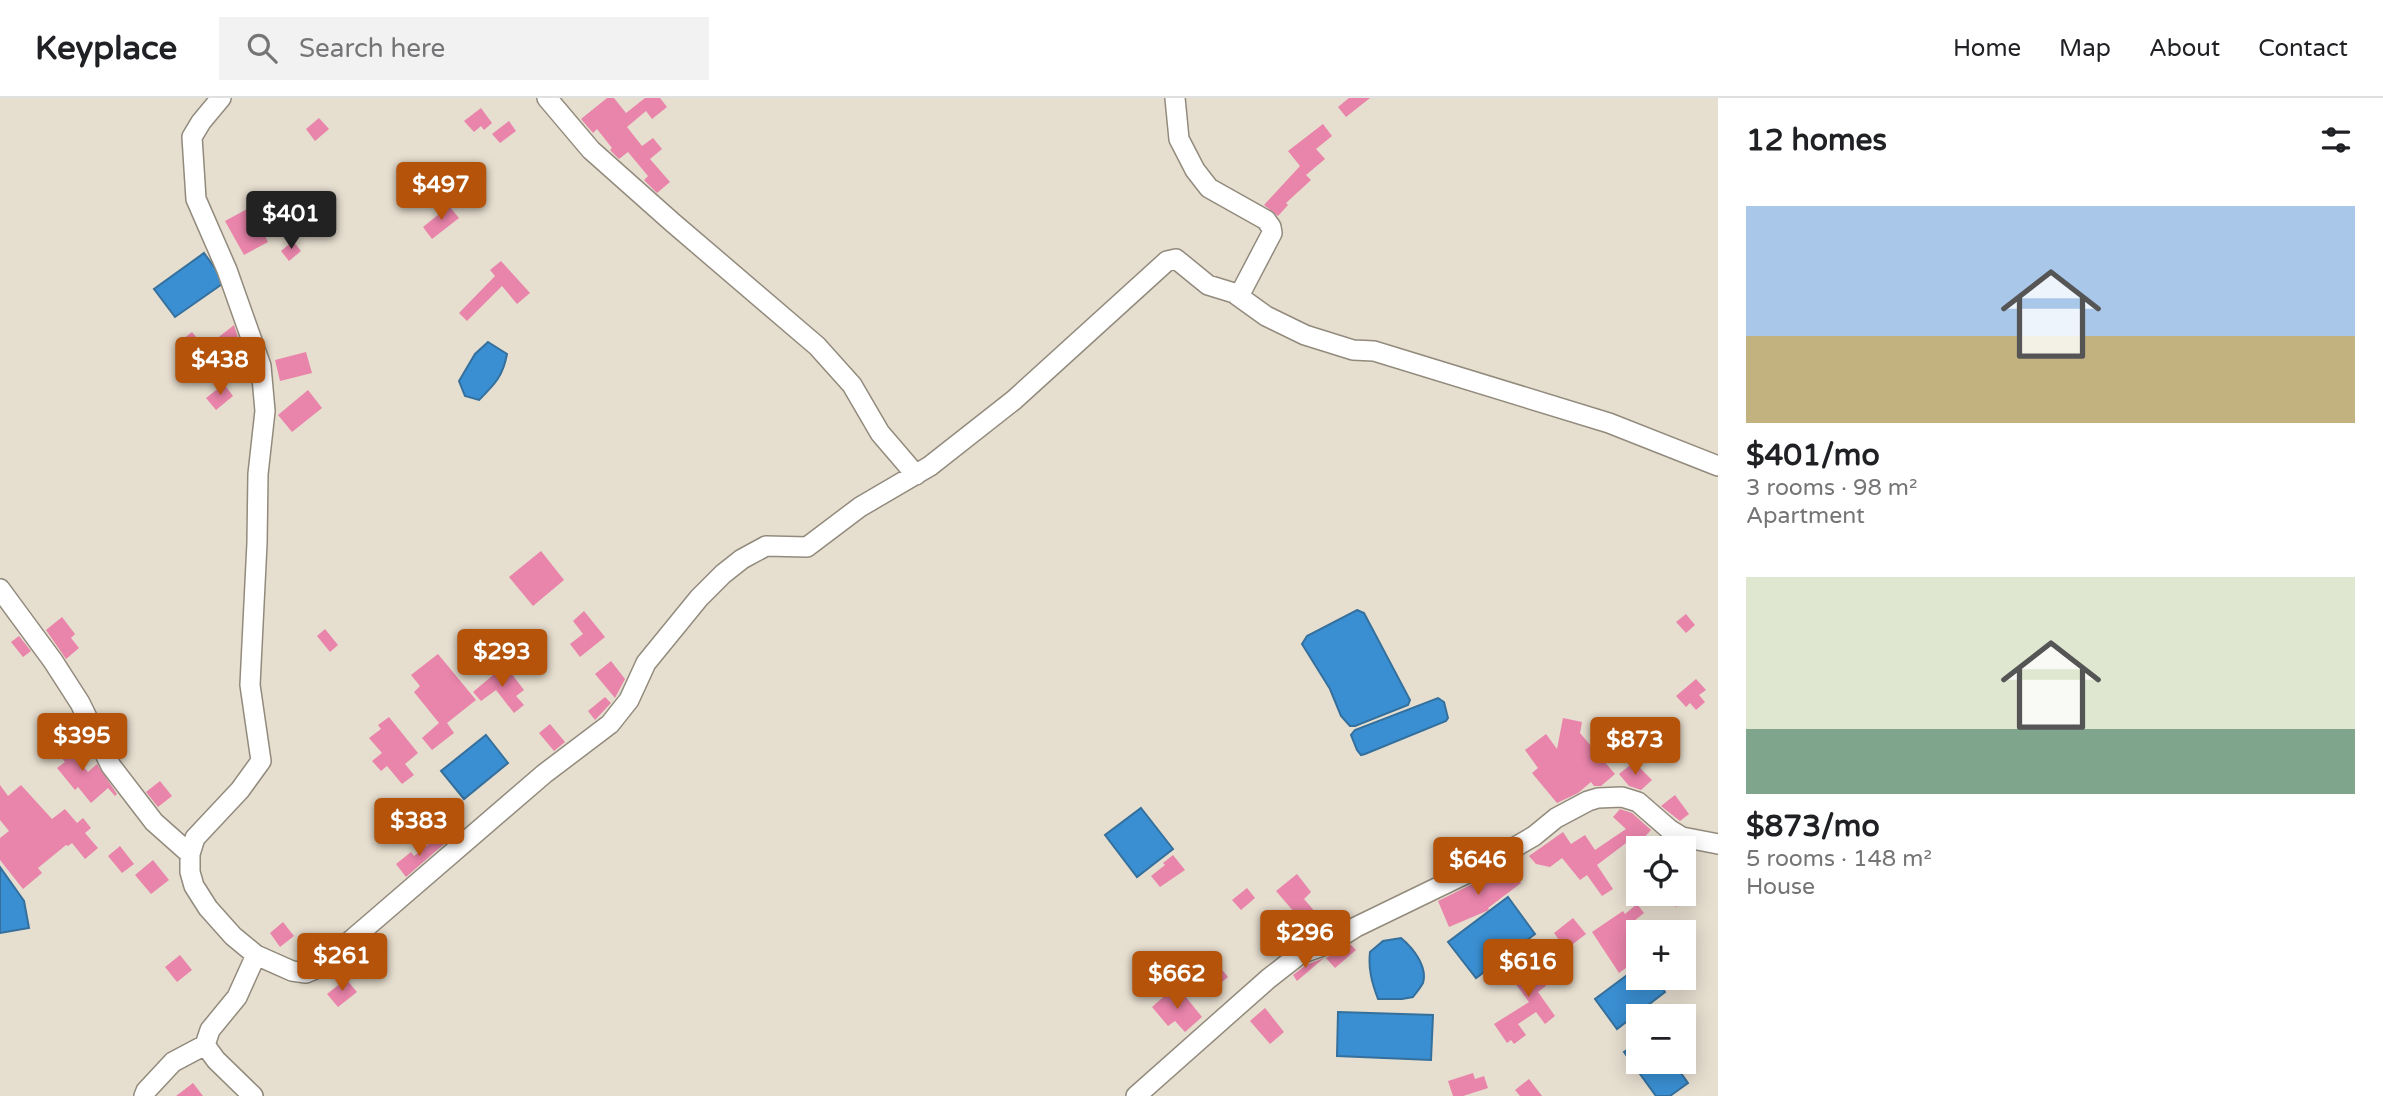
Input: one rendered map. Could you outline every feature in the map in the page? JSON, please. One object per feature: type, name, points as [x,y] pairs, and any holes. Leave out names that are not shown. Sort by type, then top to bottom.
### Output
[{"type":"street","points":[[221,98],[192,137],[196,198],[227,271],[261,366],[265,411],[258,474],[250,685],[261,761],[240,790],[195,838],[190,854],[190,872],[194,886],[208,908],[233,936],[256,955],[292,971],[306,973],[320,967],[544,774],[610,724],[629,700],[646,663],[699,598],[723,574],[766,545],[807,547],[860,507],[915,475],[1014,400],[1167,261],[1176,259],[1208,285],[1239,296],[1266,316],[1305,335],[1353,350],[1374,351],[1454,374],[1609,423],[1718,466]]},
{"type":"street","points":[[547,98],[592,150],[817,346],[852,385],[880,433],[915,475]]},
{"type":"street","points":[[1175,98],[1179,139],[1195,170],[1209,188],[1266,220],[1271,227],[1272,233],[1239,296]]},
{"type":"street","points":[[0,589],[80,703],[111,765],[154,822],[190,854]]},
{"type":"street","points":[[1136,1096],[1260,985],[1300,954],[1331,943],[1356,927],[1486,863],[1588,801],[1622,797],[1638,802],[1669,829],[1682,836],[1718,844]]},
{"type":"street","points":[[144,1096],[173,1062],[205,1045],[210,1030],[237,997],[256,955]]},
{"type":"street","points":[[205,1045],[216,1060],[253,1096]]},
{"type":"water","points":[[204,253],[225,282],[175,317],[154,289]]},
{"type":"water","points":[[488,342],[507,354],[503,368],[498,379],[479,400],[465,396],[459,381],[475,354]]},
{"type":"water","points":[[1357,610],[1364,613],[1410,700],[1408,705],[1350,726],[1341,716],[1330,689],[1302,644],[1307,636]]},
{"type":"water","points":[[1438,698],[1444,702],[1448,718],[1446,721],[1365,754],[1361,755],[1357,750],[1351,735],[1355,730]]},
{"type":"water","points":[[486,735],[508,763],[464,799],[441,771]]},
{"type":"water","points":[[1141,808],[1173,849],[1137,877],[1105,835]]},
{"type":"water","points":[[0,867],[24,901],[29,928],[0,933]]},
{"type":"water","points":[[1508,897],[1535,934],[1476,978],[1448,942]]},
{"type":"water","points":[[1401,938],[1421,964],[1423,983],[1413,997],[1378,999],[1371,976],[1370,952],[1383,941]]},
{"type":"water","points":[[1626,976],[1626,990],[1665,992],[1649,1004],[1626,1004],[1626,1022],[1617,1029],[1595,999]]},
{"type":"water","points":[[1338,1012],[1433,1015],[1431,1060],[1337,1056]]},
{"type":"water","points":[[1640,1074],[1682,1074],[1688,1083],[1670,1096],[1656,1096]]},
{"type":"building","points":[[607,98],[614,98],[626,113],[645,98],[660,98],[667,107],[652,119],[646,111],[627,127],[642,146],[653,138],[662,149],[650,159],[670,182],[657,193],[644,180],[648,176],[628,152],[619,159],[597,129],[593,133],[581,119]]},
{"type":"building","points":[[1349,98],[1370,98],[1346,117],[1338,107]]},
{"type":"building","points":[[481,108],[492,123],[484,130],[481,126],[474,132],[464,121]]},
{"type":"building","points":[[319,118],[329,129],[315,141],[306,129]]},
{"type":"building","points":[[509,121],[516,131],[500,143],[492,134]]},
{"type":"building","points":[[1323,124],[1332,136],[1316,149],[1325,159],[1306,175],[1311,180],[1286,203],[1288,205],[1278,216],[1264,205],[1300,166],[1288,151]]},
{"type":"building","points":[[449,206],[459,218],[432,239],[423,227]]},
{"type":"building","points":[[249,208],[259,226],[274,214],[281,223],[265,236],[268,242],[244,255],[225,221]]},
{"type":"building","points":[[293,241],[301,251],[289,261],[281,251]]},
{"type":"building","points":[[501,261],[530,293],[517,304],[502,286],[467,321],[459,313],[495,276],[490,270]]},
{"type":"building","points":[[234,325],[240,344],[228,354],[223,349],[194,371],[185,359],[189,356],[178,343],[192,332],[201,343],[206,339],[210,344]]},
{"type":"building","points":[[306,352],[312,373],[280,381],[275,360]]},
{"type":"building","points":[[224,384],[233,396],[216,410],[206,398]]},
{"type":"building","points":[[308,390],[322,408],[292,432],[278,415]]},
{"type":"building","points":[[541,551],[564,580],[533,606],[509,577]]},
{"type":"building","points":[[584,611],[605,637],[580,657],[570,644],[583,634],[573,621]]},
{"type":"building","points":[[1686,614],[1695,625],[1686,633],[1676,622]]},
{"type":"building","points":[[62,617],[75,634],[71,638],[79,648],[66,659],[46,630]]},
{"type":"building","points":[[325,629],[338,645],[330,652],[317,636]]},
{"type":"building","points":[[19,636],[31,651],[23,657],[11,642]]},
{"type":"building","points":[[533,639],[541,650],[531,658],[523,648]]},
{"type":"building","points":[[438,654],[476,700],[447,723],[454,733],[432,750],[422,738],[439,723],[414,692],[420,686],[411,675]]},
{"type":"building","points":[[611,661],[625,679],[615,698],[595,674]]},
{"type":"building","points":[[505,665],[524,690],[516,696],[524,705],[514,713],[496,690],[481,701],[473,692]]},
{"type":"building","points":[[1696,679],[1706,690],[1699,695],[1705,702],[1696,710],[1690,703],[1686,707],[1676,696]]},
{"type":"building","points":[[605,697],[611,703],[595,720],[588,711]]},
{"type":"building","points":[[389,717],[418,753],[405,764],[414,775],[402,784],[387,766],[381,771],[372,761],[382,753],[369,738],[381,729],[378,725]]},
{"type":"building","points":[[1563,718],[1582,722],[1580,733],[1615,774],[1601,786],[1594,786],[1591,782],[1578,793],[1557,803],[1532,773],[1538,768],[1525,750],[1546,734],[1557,749]]},
{"type":"building","points":[[550,724],[565,742],[554,751],[539,733]]},
{"type":"building","points":[[68,737],[76,747],[71,751],[88,772],[97,764],[117,794],[115,796],[108,788],[91,803],[78,787],[75,790],[57,768],[65,762],[54,749]]},
{"type":"building","points":[[1634,762],[1652,780],[1641,790],[1629,786],[1619,774]]},
{"type":"building","points":[[160,781],[172,796],[158,807],[146,792]]},
{"type":"building","points":[[0,785],[8,796],[21,785],[52,819],[65,809],[77,823],[83,818],[91,828],[85,833],[98,848],[85,859],[72,843],[66,845],[38,868],[42,873],[23,889],[0,860],[0,838],[9,831],[0,820]]},
{"type":"building","points":[[1675,795],[1689,814],[1680,821],[1661,806]]},
{"type":"building","points":[[1620,809],[1632,813],[1651,830],[1646,836],[1626,836],[1626,843],[1597,865],[1613,889],[1602,896],[1587,875],[1580,880],[1562,858],[1550,867],[1536,864],[1529,856],[1563,832],[1571,844],[1585,835],[1595,850],[1626,829],[1613,817]]},
{"type":"building","points":[[438,837],[444,844],[406,877],[396,864],[411,852],[414,856]]},
{"type":"building","points":[[120,846],[134,864],[122,873],[108,856]]},
{"type":"building","points":[[1173,855],[1185,870],[1160,887],[1151,876]]},
{"type":"building","points":[[153,860],[169,880],[151,894],[135,875]]},
{"type":"building","points":[[1511,869],[1521,883],[1488,908],[1489,910],[1449,927],[1438,901],[1499,871],[1502,875]]},
{"type":"building","points":[[1297,874],[1311,892],[1304,899],[1330,929],[1309,938],[1291,916],[1295,913],[1276,891]]},
{"type":"building","points":[[1247,888],[1255,898],[1241,910],[1232,900]]},
{"type":"building","points":[[1635,906],[1639,906],[1644,913],[1635,920],[1626,920],[1626,968],[1619,973],[1592,932],[1623,911],[1625,914]]},
{"type":"building","points":[[1573,918],[1586,934],[1569,947],[1564,947],[1554,933]]},
{"type":"building","points":[[283,922],[294,936],[280,947],[270,933]]},
{"type":"building","points":[[1351,945],[1356,950],[1335,968],[1326,958]]},
{"type":"building","points":[[1539,948],[1549,963],[1545,966],[1552,976],[1543,982],[1546,986],[1538,992],[1555,1016],[1545,1024],[1536,1012],[1518,1024],[1526,1035],[1514,1044],[1511,1040],[1507,1043],[1494,1024],[1529,1002],[1512,979],[1533,963],[1528,956]]},
{"type":"building","points":[[180,955],[192,970],[177,982],[165,967]]},
{"type":"building","points":[[1210,955],[1228,977],[1211,991],[1193,969]]},
{"type":"building","points":[[1324,958],[1297,981],[1293,975],[1306,965]]},
{"type":"building","points":[[346,979],[357,992],[338,1007],[327,994]]},
{"type":"building","points":[[1170,991],[1179,1001],[1185,996],[1202,1017],[1185,1032],[1175,1021],[1168,1026],[1152,1007]]},
{"type":"building","points":[[1265,1008],[1284,1032],[1270,1044],[1250,1021]]},
{"type":"building","points":[[1473,1073],[1475,1079],[1484,1076],[1488,1088],[1463,1096],[1453,1096],[1448,1081]]},
{"type":"building","points":[[1529,1079],[1542,1096],[1520,1096],[1515,1090]]},
{"type":"building","points":[[193,1083],[203,1096],[176,1096]]}]
